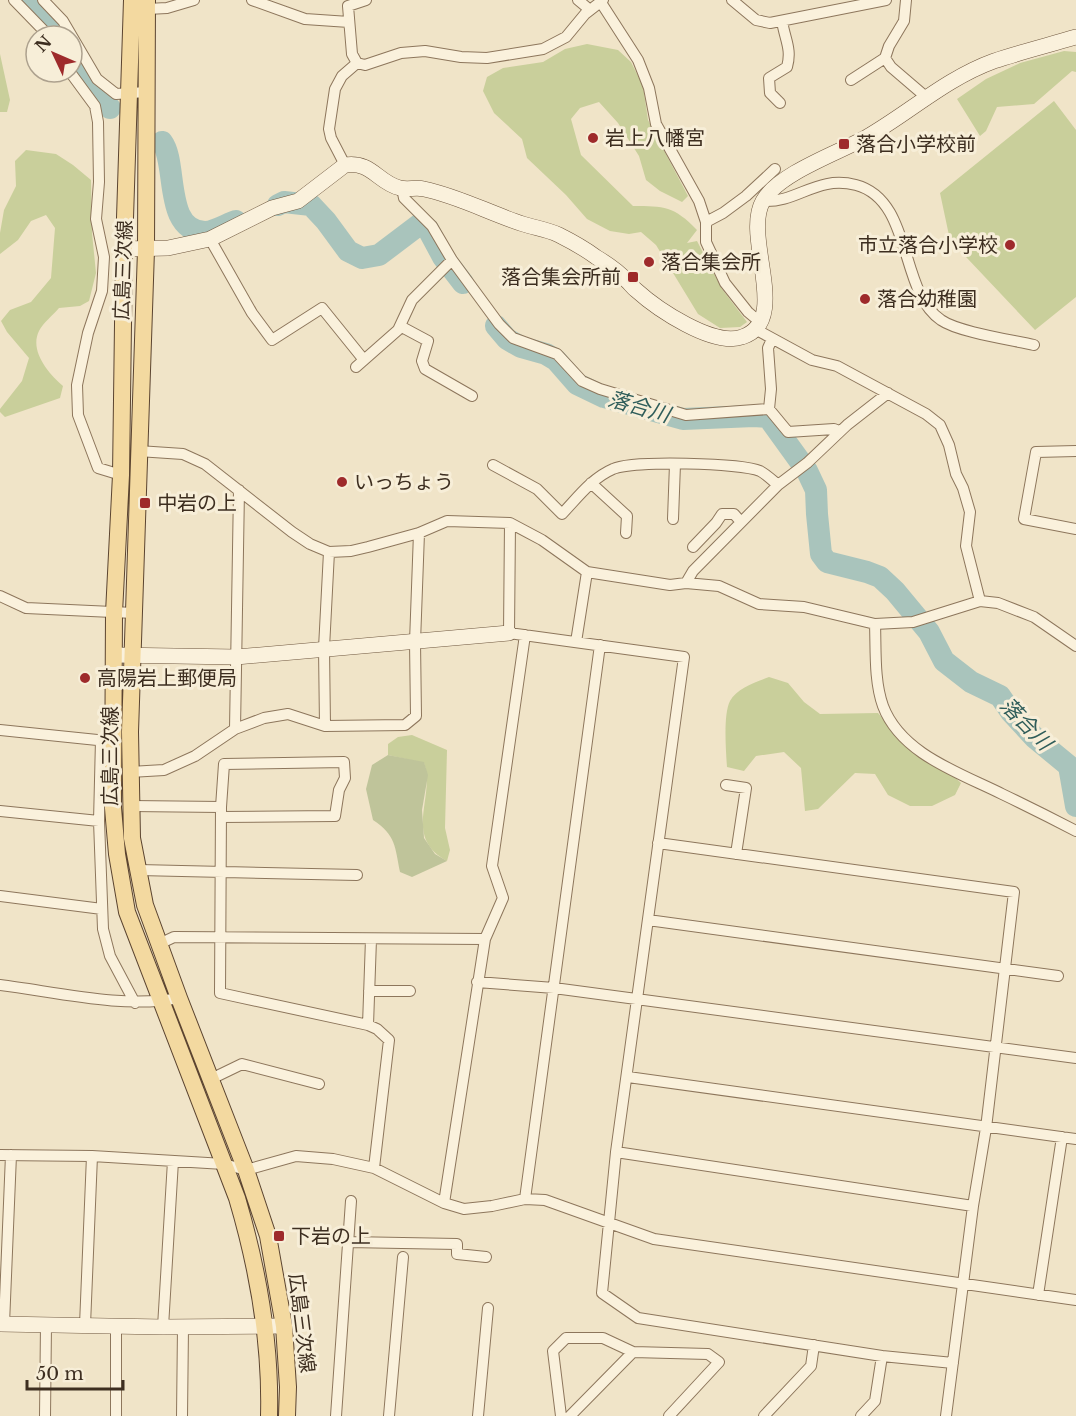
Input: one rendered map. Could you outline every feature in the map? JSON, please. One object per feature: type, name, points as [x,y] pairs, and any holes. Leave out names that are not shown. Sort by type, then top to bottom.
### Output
[{"type":"main road","name":"広島三次線","points":[[142,3],[129,93],[121,475],[114,655],[107,741],[116,843],[127,912],[237,1198],[251,1245],[265,1327],[270,1391],[269,1416]]},
{"type":"main road","name":"広島三次線","points":[[142,3],[146,92],[146,250],[138,451],[130,772],[132,838],[145,905],[246,1170],[268,1236],[284,1326],[288,1387],[287,1416]]},
{"type":"street","points":[[14,0],[37,24]]},
{"type":"street","points":[[43,0],[63,21],[97,79],[116,94],[146,92]]},
{"type":"street","points":[[142,3],[167,8],[194,0]]},
{"type":"street","points":[[252,0],[305,19],[349,22]]},
{"type":"street","points":[[357,63],[351,54],[348,6],[366,0]]},
{"type":"street","points":[[578,0],[590,10]]},
{"type":"street","points":[[732,0],[756,20],[770,23],[834,5],[886,0]]},
{"type":"street","points":[[851,80],[885,58],[889,46],[904,21],[906,0]]},
{"type":"street","points":[[345,165],[329,129],[335,89],[342,76],[357,63],[365,64],[401,53],[425,51],[461,57],[487,57],[543,49],[566,37],[601,1],[638,60],[649,88],[657,124],[699,201],[706,222],[706,242],[725,283],[758,325],[772,339],[812,360],[837,366],[926,414],[940,425],[949,445],[956,474],[970,512],[966,546],[980,601]]},
{"type":"street","points":[[780,103],[770,93],[769,78],[787,67],[791,54],[785,40],[782,21]]},
{"type":"street","points":[[124,249],[146,250],[210,239],[272,208],[298,201],[345,165],[355,163],[367,167],[395,186],[422,188],[449,196],[525,225],[560,235],[596,257],[662,309],[710,335],[726,339],[740,338],[758,325],[765,303],[757,214],[775,187],[790,176],[869,136],[960,77],[993,62],[1076,37]]},
{"type":"street","points":[[885,58],[891,67],[926,97]]},
{"type":"street","points":[[79,84],[95,106],[98,122],[99,182],[96,219],[104,257],[102,291],[88,333],[77,385],[78,414],[98,468],[121,475]]},
{"type":"street","points":[[706,222],[746,196],[775,169]]},
{"type":"street","points":[[746,196],[762,204],[777,202],[824,183],[843,183],[874,193],[887,207],[896,225],[928,309],[954,327],[1034,345]]},
{"type":"street","points":[[402,188],[404,198],[432,226],[452,260],[499,324],[513,338],[557,354],[582,381],[600,389],[686,415],[769,409]]},
{"type":"street","points":[[210,239],[252,313],[272,340],[322,308],[360,363],[398,330],[412,300],[452,260]]},
{"type":"street","points":[[400,326],[428,341],[422,361],[424,369],[472,396]]},
{"type":"street","points":[[772,339],[768,348],[771,389],[769,409],[788,432],[834,429],[840,431]]},
{"type":"street","points":[[686,583],[693,571],[778,485],[888,393]]},
{"type":"street","points":[[138,451],[183,454],[205,464],[291,532],[329,552],[351,551],[419,533],[447,521],[510,523],[542,540],[587,572],[670,585],[686,583],[719,586],[759,604],[804,607],[874,624],[919,620],[980,601],[998,603],[1034,617],[1076,646]]},
{"type":"street","points":[[1076,451],[1036,452],[1024,519],[1076,529]]},
{"type":"street","points":[[493,465],[537,489],[562,514],[597,477],[615,467],[638,463],[743,466],[761,471],[778,485]]},
{"type":"street","points":[[674,519],[675,464]]},
{"type":"street","points":[[591,483],[627,516],[626,533]]},
{"type":"street","points":[[235,729],[239,490]]},
{"type":"street","points":[[693,547],[722,514],[734,514],[741,522]]},
{"type":"street","points":[[509,633],[510,523]]},
{"type":"street","points":[[130,772],[164,770],[195,756],[235,729],[264,718],[288,714],[325,726],[405,725],[416,716],[415,642],[419,533]]},
{"type":"street","points":[[325,726],[324,648],[329,552]]},
{"type":"street","points":[[576,642],[587,572]]},
{"type":"street","points":[[0,596],[26,608],[134,613]]},
{"type":"street","points":[[874,624],[879,687],[882,704],[890,722],[931,759],[1076,831]]},
{"type":"street","points":[[114,655],[236,657],[509,633],[684,657],[616,1152],[602,1293],[638,1318],[882,1356],[953,1363]]},
{"type":"street","points":[[444,1203],[485,939],[503,898],[492,866],[525,635]]},
{"type":"street","points":[[525,1199],[600,645]]},
{"type":"street","points":[[0,730],[107,741],[99,821],[103,929],[110,956],[135,1003]]},
{"type":"street","points":[[131,806],[221,812],[335,816],[339,790],[345,778],[344,762],[224,764],[221,812],[220,993],[368,1025],[377,1029],[389,1040],[374,1168]]},
{"type":"street","points":[[726,785],[746,788],[736,854]]},
{"type":"street","points":[[0,811],[99,821]]},
{"type":"street","points":[[658,843],[1014,892],[986,1128],[946,1416]]},
{"type":"street","points":[[139,870],[357,875]]},
{"type":"street","points":[[0,896],[102,909]]},
{"type":"street","points":[[648,920],[1058,976]]},
{"type":"street","points":[[159,944],[174,937],[485,939]]},
{"type":"street","points":[[368,1025],[371,939]]},
{"type":"street","points":[[477,982],[554,988],[1076,1058]]},
{"type":"street","points":[[0,985],[135,1003],[160,1002],[179,998]]},
{"type":"street","points":[[369,991],[410,991]]},
{"type":"street","points":[[211,1078],[242,1064],[319,1084]]},
{"type":"street","points":[[628,1077],[1076,1139]]},
{"type":"street","points":[[1038,1295],[1062,1137]]},
{"type":"street","points":[[616,1152],[974,1206]]},
{"type":"street","points":[[284,1326],[163,1327],[2,1324],[5,1155],[92,1156],[224,1164],[246,1170],[296,1156],[333,1159],[374,1168],[444,1203],[464,1209],[525,1199],[546,1200],[654,1239],[1076,1300]]},
{"type":"street","points":[[85,1325],[92,1156]]},
{"type":"street","points":[[163,1327],[173,1161]]},
{"type":"street","points":[[336,1416],[351,1201]]},
{"type":"street","points":[[348,1242],[457,1244],[457,1254],[486,1257]]},
{"type":"street","points":[[389,1416],[403,1257]]},
{"type":"street","points":[[478,1416],[488,1308]]},
{"type":"street","points":[[45,1416],[46,1324]]},
{"type":"street","points":[[116,1326],[116,1416]]},
{"type":"street","points":[[182,1416],[183,1327]]},
{"type":"street","points":[[561,1416],[553,1351],[566,1338],[603,1338],[633,1352],[708,1354],[719,1362],[669,1416]]},
{"type":"street","points":[[764,1416],[812,1366],[814,1345]]},
{"type":"street","points":[[570,1416],[633,1352]]},
{"type":"street","points":[[861,1416],[876,1401],[882,1356]]},
{"type":"green space","points":[[587,44],[618,50],[631,62],[643,86],[648,120],[688,196],[682,202],[660,191],[646,180],[639,156],[618,123],[599,102],[580,108],[571,119],[581,155],[633,206],[668,209],[682,216],[697,230],[687,243],[697,241],[722,289],[747,322],[740,327],[720,328],[698,314],[656,245],[641,232],[629,234],[610,231],[587,219],[566,195],[527,158],[522,139],[494,113],[483,91],[487,77],[503,68],[543,62],[565,49]]},
{"type":"green space","points":[[1064,51],[1076,52],[1076,72],[1072,71],[1034,104],[997,107],[986,131],[980,136],[957,99],[986,79],[1020,63]]},
{"type":"green space","points":[[0,54],[10,100],[7,112],[0,112]]},
{"type":"green space","name":"市立落合小学校","points":[[1054,101],[1076,130],[1076,297],[1035,330],[950,240],[940,193]]},
{"type":"green space","points":[[26,150],[56,154],[91,180],[92,233],[96,273],[89,301],[80,306],[59,308],[39,331],[37,346],[39,354],[52,375],[63,386],[60,398],[5,417],[0,409],[22,381],[29,358],[7,332],[1,321],[10,310],[31,302],[51,278],[55,228],[46,215],[31,221],[18,240],[0,254],[0,233],[4,210],[16,186],[15,161]]},
{"type":"green space","points":[[769,677],[788,683],[804,702],[820,714],[878,713],[897,732],[961,783],[955,795],[932,806],[910,806],[888,795],[875,774],[855,773],[818,809],[805,811],[801,768],[784,752],[756,756],[744,771],[727,767],[726,724],[730,701],[742,689]]},
{"type":"green space","points":[[412,735],[447,750],[445,828],[450,850],[447,861],[434,851],[426,840],[423,828],[427,776],[424,763],[388,755],[388,744],[398,737]]},
{"type":"green space","points":[[388,755],[424,762],[428,775],[422,810],[424,838],[435,854],[447,861],[412,877],[400,872],[390,836],[373,820],[366,789],[372,765]]},
{"type":"waterway","name":"落合川","points":[[27,0],[50,24]]},
{"type":"waterway","name":"落合川","points":[[84,77],[91,89],[110,108]]},
{"type":"waterway","name":"落合川","points":[[162,142],[170,165],[177,209],[183,220],[192,229],[205,232],[236,221]]},
{"type":"waterway","name":"落合川","points":[[278,205],[284,202],[311,205],[348,251],[362,258],[379,255],[420,224],[428,229],[443,257],[463,283]]},
{"type":"waterway","name":"落合川","points":[[496,326],[507,339],[521,347],[546,354],[556,360],[577,384],[604,397],[683,419],[768,417],[807,471],[816,490],[821,554],[827,562],[880,577],[895,591],[929,632],[944,661],[971,682],[1000,696],[1035,738],[1069,766],[1076,806]]},
{"type":"place","name":"岩上八幡宮","points":[[593,138]]},
{"type":"place","name":"落合小学校前","points":[[844,144]]},
{"type":"place","name":"市立落合小学校","points":[[1010,245]]},
{"type":"place","name":"落合集会所","points":[[649,262]]},
{"type":"place","name":"落合集会所前","points":[[633,277]]},
{"type":"place","name":"落合幼稚園","points":[[865,299]]},
{"type":"place","name":"いっちょう","points":[[342,482]]},
{"type":"place","name":"中岩の上","points":[[145,503]]},
{"type":"place","name":"高陽岩上郵便局","points":[[85,678]]},
{"type":"place","name":"下岩の上","points":[[279,1236]]}]
